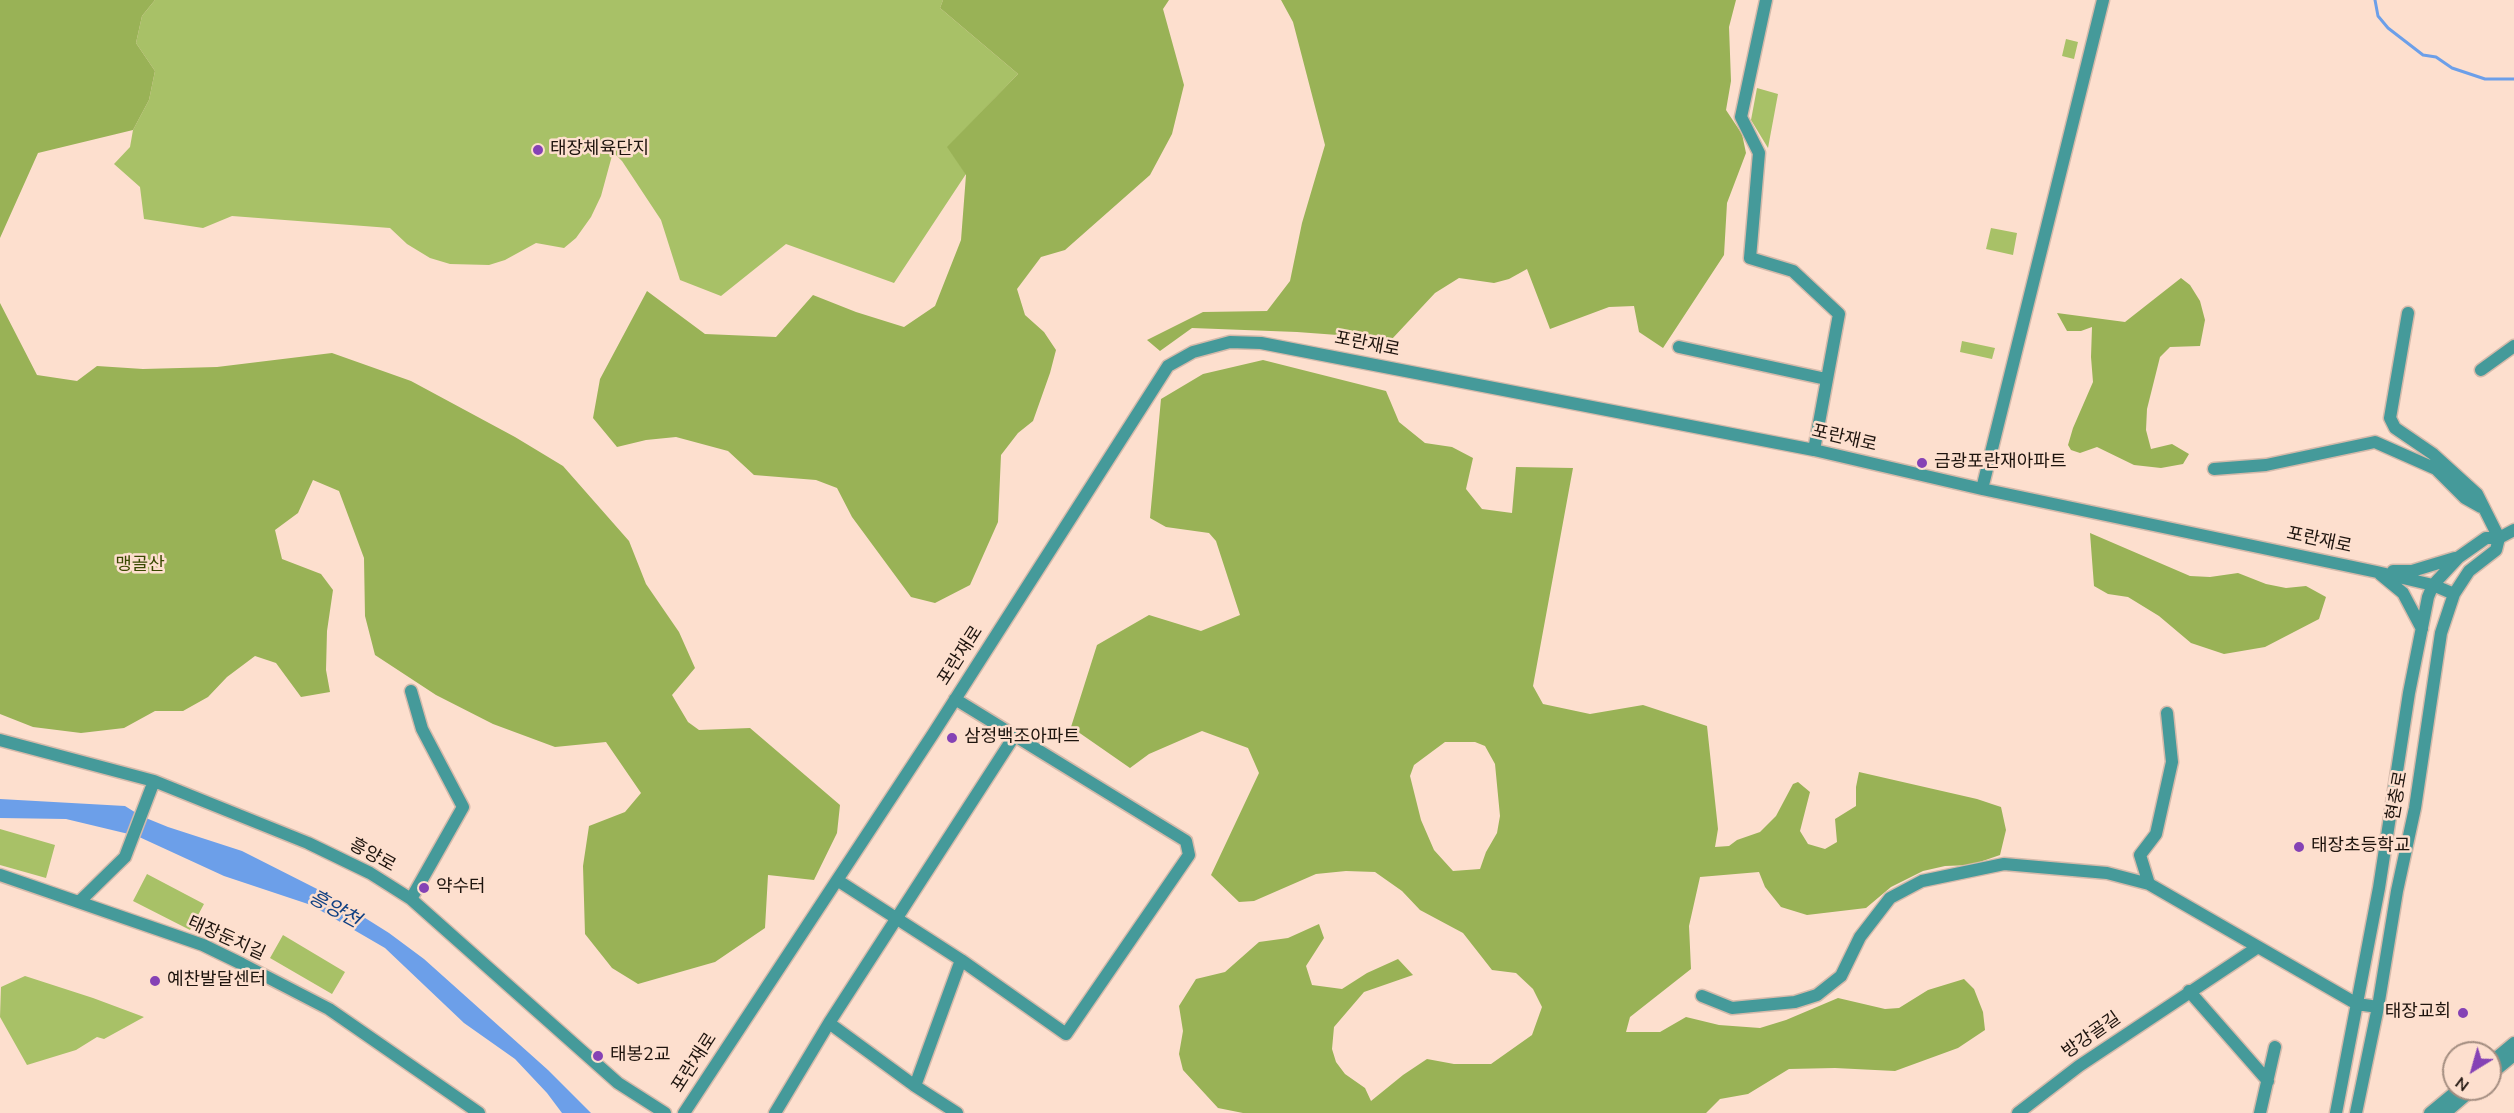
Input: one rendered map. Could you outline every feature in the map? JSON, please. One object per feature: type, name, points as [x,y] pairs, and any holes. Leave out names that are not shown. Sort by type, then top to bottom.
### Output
[{"type":"street","points":[[1766,0],[1741,117],[1759,153],[1750,258],[1793,271],[1839,314],[1814,450]]},
{"type":"street","points":[[1982,489],[2103,0]]},
{"type":"street","points":[[2408,313],[2390,418],[2396,428],[2460,476],[2476,494],[2499,538]]},
{"type":"street","name":"포란재로","points":[[684,1113],[956,699],[1168,366],[1193,352],[1230,342],[1261,343],[1814,450],[1982,489],[2377,572],[2433,585],[2454,594]]},
{"type":"street","points":[[2481,370],[2514,346]]},
{"type":"street","points":[[1679,347],[1826,379]]},
{"type":"street","points":[[2214,469],[2266,465],[2375,442],[2436,469],[2465,498],[2481,507]]},
{"type":"street","name":"현충로","points":[[2336,1113],[2379,888],[2409,693],[2433,585],[2459,556],[2486,538],[2499,538],[2514,530]]},
{"type":"street","name":"현충로","points":[[2356,1113],[2378,1007],[2397,891],[2415,808],[2441,633],[2454,594],[2469,571],[2496,550],[2499,538]]},
{"type":"street","points":[[2377,572],[2412,571],[2459,556]]},
{"type":"street","points":[[2377,572],[2403,593],[2422,629]]},
{"type":"street","points":[[411,691],[422,729],[463,807],[411,899]]},
{"type":"street","points":[[837,880],[961,960],[1066,1034],[1189,855],[1186,841],[956,699]]},
{"type":"street","points":[[2149,884],[2140,855],[2156,834],[2172,762],[2167,713]]},
{"type":"street","points":[[775,1113],[895,919],[1016,735]]},
{"type":"street","name":"흥양로","points":[[0,740],[154,781],[309,843],[370,873],[411,899],[618,1083],[665,1113]]},
{"type":"street","points":[[79,902],[125,857],[154,781]]},
{"type":"street","points":[[1702,996],[1732,1008],[1795,1002],[1817,995],[1841,976],[1860,938],[1890,898],[1922,881],[2004,864],[2107,873],[2149,884],[2357,1004],[2378,1007]]},
{"type":"street","name":"태장둔치길","points":[[0,875],[202,945],[329,1009],[479,1113]]},
{"type":"street","points":[[2379,888],[2397,891]]},
{"type":"street","name":"방강골길","points":[[2018,1113],[2079,1066],[2258,947]]},
{"type":"street","points":[[915,1086],[961,960]]},
{"type":"street","points":[[2189,991],[2268,1081]]},
{"type":"street","points":[[829,1023],[915,1086],[957,1113]]},
{"type":"street","points":[[2502,1052],[2514,1042]]},
{"type":"street","points":[[2260,1113],[2275,1047]]},
{"type":"street","points":[[2502,1065],[2514,1055]]},
{"type":"street","points":[[2365,1064],[2362,1095],[2363,1106],[2367,1113]]},
{"type":"street","points":[[2430,1113],[2444,1101]]},
{"type":"street","points":[[2445,1113],[2460,1101]]},
{"type":"green space","points":[[0,0],[155,0],[142,16],[136,43],[155,71],[149,100],[133,130],[38,153],[0,238]]},
{"type":"green space","name":"태장체육단지","points":[[155,0],[943,0],[940,8],[1018,74],[948,147],[966,174],[894,283],[786,244],[721,296],[680,280],[661,220],[622,161],[613,152],[601,196],[591,217],[576,238],[564,248],[536,243],[505,260],[489,265],[450,264],[430,258],[407,244],[390,228],[232,216],[203,228],[144,219],[140,187],[114,164],[130,147],[133,130],[149,100],[155,71],[136,43],[142,16]]},
{"type":"green space","points":[[943,0],[1169,0],[1163,9],[1184,85],[1172,134],[1150,175],[1065,250],[1041,257],[1017,289],[1025,315],[1044,332],[1056,350],[1050,373],[1033,421],[1018,433],[1001,455],[998,522],[970,585],[935,603],[911,597],[852,517],[837,488],[816,480],[754,475],[728,451],[676,437],[646,440],[617,447],[593,418],[600,379],[647,291],[705,334],[776,337],[813,295],[904,327],[935,306],[961,240],[966,175],[947,147],[1018,74],[940,8]]},
{"type":"green space","points":[[1281,0],[1736,0],[1729,27],[1731,81],[1726,110],[1742,134],[1746,153],[1727,203],[1724,255],[1663,348],[1639,332],[1634,306],[1609,307],[1550,329],[1527,269],[1509,279],[1494,283],[1459,278],[1435,293],[1392,339],[1192,328],[1160,351],[1147,340],[1203,312],[1267,311],[1290,281],[1302,223],[1325,145],[1293,22]]},
{"type":"green space","points":[[2066,39],[2078,42],[2074,59],[2062,56]]},
{"type":"green space","points":[[1757,88],[1778,94],[1768,148],[1751,120]]},
{"type":"green space","points":[[1991,228],[2017,233],[2013,255],[1986,249]]},
{"type":"green space","points":[[2181,278],[2190,285],[2200,301],[2205,320],[2200,346],[2170,347],[2160,357],[2147,409],[2146,430],[2151,449],[2172,444],[2189,454],[2183,464],[2161,468],[2134,465],[2097,447],[2080,453],[2071,450],[2068,445],[2073,428],[2093,382],[2092,327],[2081,331],[2067,331],[2057,313],[2125,322]]},
{"type":"green space","name":"맹골산","points":[[0,303],[37,375],[77,381],[97,366],[143,369],[217,367],[332,353],[411,381],[515,437],[563,466],[629,541],[646,584],[679,632],[695,668],[672,695],[688,722],[699,730],[750,728],[840,805],[837,833],[814,880],[768,875],[765,928],[715,962],[638,984],[612,968],[585,934],[583,866],[589,826],[625,812],[641,793],[606,742],[555,747],[493,724],[436,695],[375,655],[365,616],[364,558],[339,491],[313,480],[298,513],[275,530],[282,559],[321,574],[333,590],[327,631],[326,670],[330,692],[301,697],[276,663],[255,656],[227,677],[208,697],[183,711],[155,711],[124,728],[81,733],[33,727],[0,714]]},
{"type":"green space","points":[[1962,341],[1995,348],[1992,359],[1960,352]]},
{"type":"green space","points":[[1263,360],[1386,391],[1399,422],[1425,443],[1452,447],[1473,458],[1466,489],[1482,509],[1512,513],[1516,467],[1573,468],[1533,686],[1543,704],[1590,714],[1643,705],[1707,726],[1718,829],[1715,847],[1729,846],[1737,840],[1760,832],[1776,816],[1793,784],[1798,782],[1810,792],[1800,831],[1808,844],[1825,849],[1837,842],[1835,819],[1856,806],[1859,772],[1977,799],[2001,807],[2006,830],[2000,855],[1971,865],[1945,866],[1923,871],[1891,887],[1866,908],[1807,915],[1781,907],[1765,887],[1759,872],[1700,877],[1689,926],[1691,969],[1630,1017],[1626,1032],[1660,1032],[1686,1017],[1719,1025],[1760,1028],[1786,1020],[1838,998],[1885,1009],[1899,1008],[1928,990],[1964,979],[1974,989],[1983,1012],[1985,1030],[1958,1048],[1895,1071],[1835,1068],[1789,1069],[1748,1094],[1720,1099],[1706,1113],[1243,1113],[1218,1108],[1183,1070],[1179,1054],[1183,1031],[1179,1006],[1196,979],[1225,972],[1259,942],[1288,938],[1319,924],[1324,938],[1306,966],[1312,985],[1342,989],[1367,973],[1398,959],[1413,975],[1364,992],[1334,1027],[1332,1049],[1336,1062],[1345,1074],[1365,1088],[1371,1101],[1427,1059],[1454,1064],[1491,1064],[1532,1035],[1542,1007],[1533,989],[1516,973],[1492,970],[1463,933],[1420,910],[1402,891],[1375,872],[1346,871],[1316,874],[1254,901],[1239,902],[1211,875],[1259,773],[1248,748],[1202,731],[1149,754],[1130,768],[1071,727],[1097,645],[1149,615],[1201,631],[1240,615],[1216,541],[1209,533],[1166,527],[1150,518],[1161,399],[1203,374]],"holes":[[[1445,742],[1475,742],[1485,746],[1495,764],[1500,816],[1497,833],[1486,852],[1480,869],[1453,871],[1434,850],[1421,820],[1410,776],[1414,765]]]},
{"type":"green space","points":[[2090,533],[2190,576],[2210,577],[2238,573],[2266,584],[2286,588],[2306,586],[2326,597],[2319,619],[2265,647],[2224,654],[2191,643],[2159,616],[2128,597],[2108,594],[2094,586]]},
{"type":"green space","points":[[0,829],[55,845],[46,878],[0,865]]},
{"type":"green space","points":[[147,874],[204,904],[190,930],[133,901]]},
{"type":"green space","points":[[283,935],[345,972],[332,994],[270,958]]},
{"type":"green space","points":[[25,976],[144,1017],[104,1039],[97,1037],[76,1050],[27,1065],[0,1017],[1,987]]},
{"type":"water","name":"흥양천","points":[[0,799],[125,806],[141,816],[168,827],[242,851],[327,894],[389,933],[424,959],[548,1070],[591,1113],[562,1113],[547,1093],[515,1059],[464,1023],[385,948],[311,905],[224,876],[137,836],[66,819],[0,818]]},
{"type":"waterway","points":[[2375,0],[2378,16],[2388,28],[2423,55],[2436,57],[2452,68],[2485,79],[2514,79]]},
{"type":"place","name":"태장체육단지","points":[[538,150]]},
{"type":"place","name":"금광포란재아파트","points":[[1922,463]]},
{"type":"place","name":"삼정백조아파트","points":[[952,738]]},
{"type":"place","name":"태장초등학교","points":[[2299,847]]},
{"type":"place","name":"약수터","points":[[424,888]]},
{"type":"place","name":"예찬발달센터","points":[[155,981]]},
{"type":"place","name":"태장교회","points":[[2463,1013]]},
{"type":"place","name":"태봉2교","points":[[598,1056]]}]
